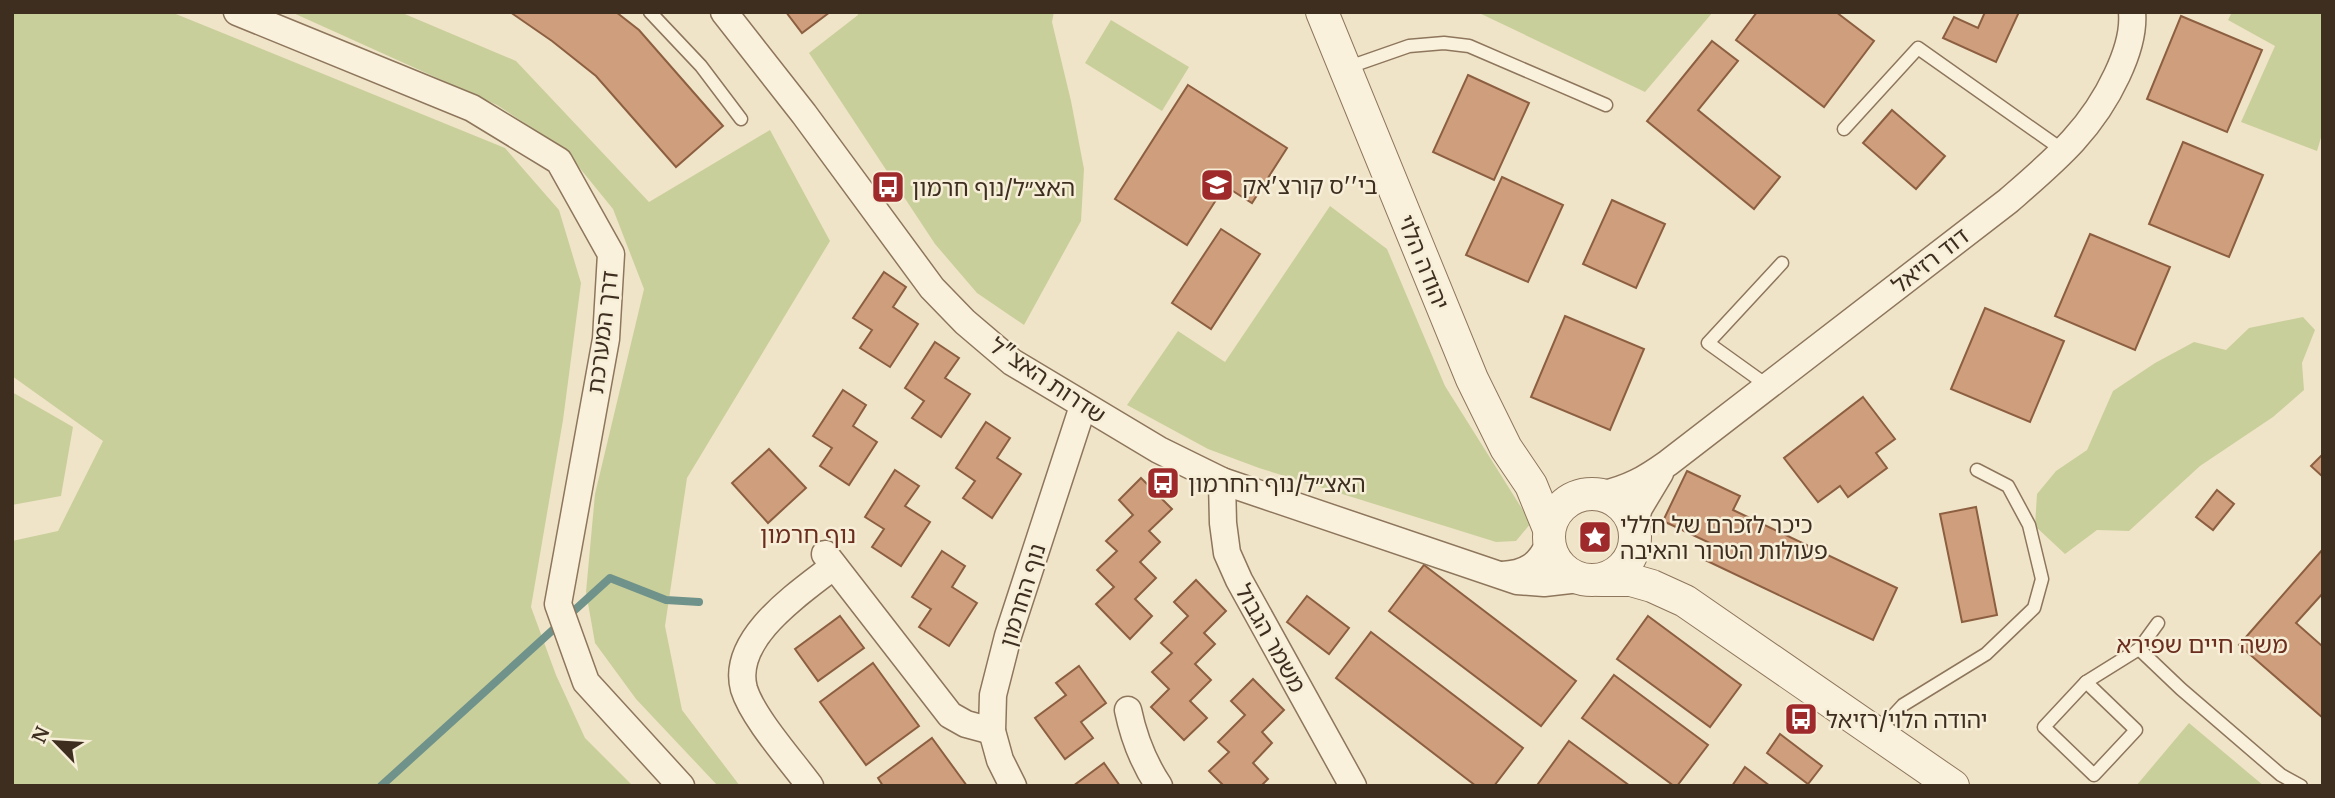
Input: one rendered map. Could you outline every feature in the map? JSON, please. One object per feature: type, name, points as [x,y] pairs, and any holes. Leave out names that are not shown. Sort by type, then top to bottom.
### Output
[{"type":"street","name":"דרך המערכת","points":[[237,12],[472,108],[559,161],[611,254],[606,339],[558,604],[586,681],[681,786]]},
{"type":"street","name":"שדרות האצ\"ל","points":[[724,12],[804,114],[932,288],[965,322],[1012,362],[1159,450],[1222,481],[1528,583],[1590,579]]},
{"type":"street","name":"יהודה הלוי","points":[[1322,12],[1472,379],[1497,432],[1531,485],[1549,536]]},
{"type":"street","name":"דוד רזיאל","points":[[1596,494],[1626,489],[1668,463],[2008,201],[2064,151],[2078,138],[2105,101],[2126,56],[2132,12]]},
{"type":"street","name":"נוף החרמון","points":[[1013,786],[1000,760],[992,731],[993,695],[1008,636],[1083,406]]},
{"type":"street","name":"יהודה הלוי","points":[[1497,432],[1536,470],[1561,485],[1596,494]]},
{"type":"street","name":"דוד רזיאל","points":[[1635,532],[1639,508],[1668,463]]},
{"type":"street","name":"משמר הגבול","points":[[1222,481],[1227,553],[1239,580],[1353,786]]},
{"type":"street","points":[[1500,575],[1513,574],[1538,564],[1544,556],[1555,515],[1564,504],[1577,497],[1596,494],[1620,504],[1650,563],[1685,601]]},
{"type":"street","points":[[1590,579],[1614,575],[1625,566],[1633,554],[1635,532]]},
{"type":"street","points":[[1549,536],[1553,557],[1562,569],[1590,579],[1631,580],[1685,601],[1953,786]]},
{"type":"street","points":[[810,786],[759,716],[744,688],[743,665],[756,634],[829,560],[950,715],[966,724],[992,731]]},
{"type":"street","points":[[1128,710],[1133,736],[1159,786]]},
{"type":"lane","points":[[650,12],[701,66],[741,119]]},
{"type":"lane","points":[[1345,69],[1409,46],[1444,43],[1469,46],[1606,105]]},
{"type":"lane","points":[[1844,129],[1919,48],[2064,151]]},
{"type":"lane","points":[[1768,386],[1708,343],[1782,263]]},
{"type":"lane","points":[[1877,733],[1903,705],[1986,654],[2034,608],[2042,579],[2029,525],[2008,486],[1977,470]]},
{"type":"lane","points":[[2086,682],[2137,730],[2094,775],[2044,727],[2086,682],[2139,649],[2158,623]]},
{"type":"lane","points":[[2139,649],[2281,775],[2301,786]]},
{"type":"green space","points":[[12,12],[171,12],[505,148],[559,210],[581,283],[563,420],[531,607],[556,675],[585,738],[633,786],[12,786],[12,541],[58,531],[103,441],[12,376]]},
{"type":"green space","points":[[291,12],[400,12],[516,61],[649,202],[770,130],[830,241],[687,478],[665,626],[682,710],[740,786],[718,786],[636,699],[595,643],[586,592],[595,494],[644,289],[613,209],[565,150],[497,105]]},
{"type":"green space","points":[[857,12],[1054,12],[1052,22],[1084,169],[1081,221],[1024,325],[977,293],[935,244],[809,53],[858,15]]},
{"type":"green space","points":[[1477,12],[1713,12],[1645,92]]},
{"type":"green space","points":[[2232,12],[2323,12],[2323,131],[2317,151],[2241,122],[2275,46],[2228,20]]},
{"type":"green space","points":[[1111,20],[1189,67],[1162,111],[1085,63]]},
{"type":"green space","points":[[1330,206],[1387,249],[1445,386],[1531,523],[1516,541],[1496,542],[1259,468],[1208,449],[1127,405],[1178,331],[1225,362]]},
{"type":"green space","points":[[2303,317],[2315,330],[2302,363],[2304,390],[2273,417],[2200,466],[2129,531],[2097,530],[2065,554],[2035,526],[2037,494],[2056,471],[2087,450],[2113,391],[2155,363],[2194,342],[2226,350],[2249,328]]},
{"type":"green space","points":[[12,392],[73,427],[61,496],[12,505]]},
{"type":"green space","points":[[2189,723],[2264,786],[2136,786]]},
{"type":"building","points":[[510,12],[616,12],[639,30],[723,126],[676,167],[596,76]]},
{"type":"building","points":[[786,12],[830,12],[802,33]]},
{"type":"building","points":[[1757,12],[1836,12],[1874,41],[1824,107],[1736,40]]},
{"type":"building","points":[[1985,12],[2019,12],[1996,62],[1943,38],[1954,17],[1978,28]]},
{"type":"building","points":[[2181,16],[2262,50],[2227,132],[2147,99]]},
{"type":"building","points":[[1712,41],[1738,61],[1698,110],[1780,177],[1754,209],[1647,121]]},
{"type":"building","points":[[1468,75],[1529,103],[1494,180],[1433,152]]},
{"type":"building","points":[[1188,85],[1287,148],[1252,203],[1225,186],[1187,245],[1115,199]]},
{"type":"building","points":[[1892,110],[1945,156],[1916,189],[1863,143]]},
{"type":"building","points":[[2183,142],[2263,175],[2229,257],[2149,224]]},
{"type":"building","points":[[1502,177],[1563,205],[1528,282],[1466,255]]},
{"type":"building","points":[[1612,200],[1665,224],[1636,288],[1583,264]]},
{"type":"building","points":[[1221,229],[1260,254],[1211,329],[1172,303]]},
{"type":"building","points":[[2090,234],[2170,267],[2135,350],[2055,316]]},
{"type":"building","points":[[884,272],[906,287],[893,307],[918,324],[890,367],[860,348],[872,330],[853,318]]},
{"type":"building","points":[[1985,308],[2064,341],[2030,422],[1951,389]]},
{"type":"building","points":[[1565,316],[1644,349],[1610,430],[1531,397]]},
{"type":"building","points":[[935,342],[959,358],[945,378],[970,394],[941,437],[912,418],[924,401],[905,388]]},
{"type":"building","points":[[843,390],[866,405],[853,426],[877,442],[849,485],[820,466],[832,448],[813,436]]},
{"type":"building","points":[[1863,397],[1895,439],[1876,453],[1887,468],[1848,497],[1840,486],[1818,502],[1784,458]]},
{"type":"building","points":[[986,422],[1010,438],[997,458],[1021,474],[992,518],[963,498],[975,481],[956,468]]},
{"type":"building","points":[[769,449],[806,488],[768,523],[732,483]]},
{"type":"building","points":[[2323,454],[2323,477],[2311,466]]},
{"type":"building","points":[[895,470],[919,486],[905,506],[930,522],[901,566],[872,547],[884,529],[865,517]]},
{"type":"building","points":[[1687,471],[1740,496],[1733,510],[1897,588],[1873,640],[1705,560],[1712,544],[1663,521]]},
{"type":"building","points":[[1141,478],[1172,509],[1149,531],[1160,542],[1140,562],[1156,578],[1135,599],[1152,616],[1130,639],[1096,604],[1114,587],[1097,570],[1117,551],[1106,541],[1133,515],[1119,500]]},
{"type":"building","points":[[2217,490],[2234,504],[2213,530],[2196,517]]},
{"type":"building","points":[[1976,507],[1997,615],[1962,622],[1940,514]]},
{"type":"building","points":[[2323,549],[2323,593],[2296,623],[2322,646],[2323,644],[2323,718],[2239,645]]},
{"type":"building","points":[[942,551],[965,566],[952,587],[977,603],[949,646],[919,627],[931,609],[912,597]]},
{"type":"building","points":[[1424,565],[1576,681],[1541,726],[1389,611]]},
{"type":"building","points":[[1196,580],[1226,611],[1204,633],[1215,644],[1195,664],[1211,680],[1190,701],[1207,718],[1184,740],[1151,707],[1169,689],[1152,672],[1172,653],[1161,643],[1188,616],[1174,602]]},
{"type":"building","points":[[1307,596],[1349,628],[1329,654],[1287,622]]},
{"type":"building","points":[[840,616],[864,648],[818,681],[795,649]]},
{"type":"building","points":[[1648,616],[1741,685],[1710,727],[1617,659]]},
{"type":"building","points":[[1371,632],[1523,748],[1494,786],[1476,786],[1336,678]]},
{"type":"building","points":[[873,663],[919,726],[866,765],[820,702]]},
{"type":"building","points":[[1079,666],[1106,703],[1081,722],[1093,738],[1065,759],[1035,718],[1066,695],[1056,683]]},
{"type":"building","points":[[1614,675],[1708,745],[1677,786],[1582,718]]},
{"type":"building","points":[[1253,679],[1284,710],[1262,732],[1272,743],[1253,763],[1268,779],[1261,786],[1224,786],[1209,771],[1229,752],[1218,742],[1245,715],[1231,701]]},
{"type":"building","points":[[1780,734],[1822,766],[1808,784],[1767,753]]},
{"type":"building","points":[[932,738],[967,786],[883,786],[878,778]]},
{"type":"building","points":[[1569,741],[1630,786],[1540,786],[1538,784]]},
{"type":"building","points":[[1104,763],[1120,786],[1073,786]]},
{"type":"building","points":[[1745,767],[1770,786],[1732,786]]},
{"type":"waterway","points":[[381,786],[610,578],[666,600],[699,602]]},
{"type":"place","name":"בי''ס קורצ'אק","points":[[1217,185]]},
{"type":"place","name":"האצ״ל/נוף חרמון","points":[[888,187]]},
{"type":"place","name":"האצ״ל/נוף החרמון","points":[[1163,483]]},
{"type":"place","name":"כיכר לזכרם של חללי פעולות הטרור והאיבה","points":[[1595,537]]},
{"type":"place","name":"יהודה הלוי/רזיאל","points":[[1801,719]]},
{"type":"district","name":"נוף חרמון","points":[[808,534]]},
{"type":"district","name":"משה חיים שפירא","points":[[2202,644]]}]
